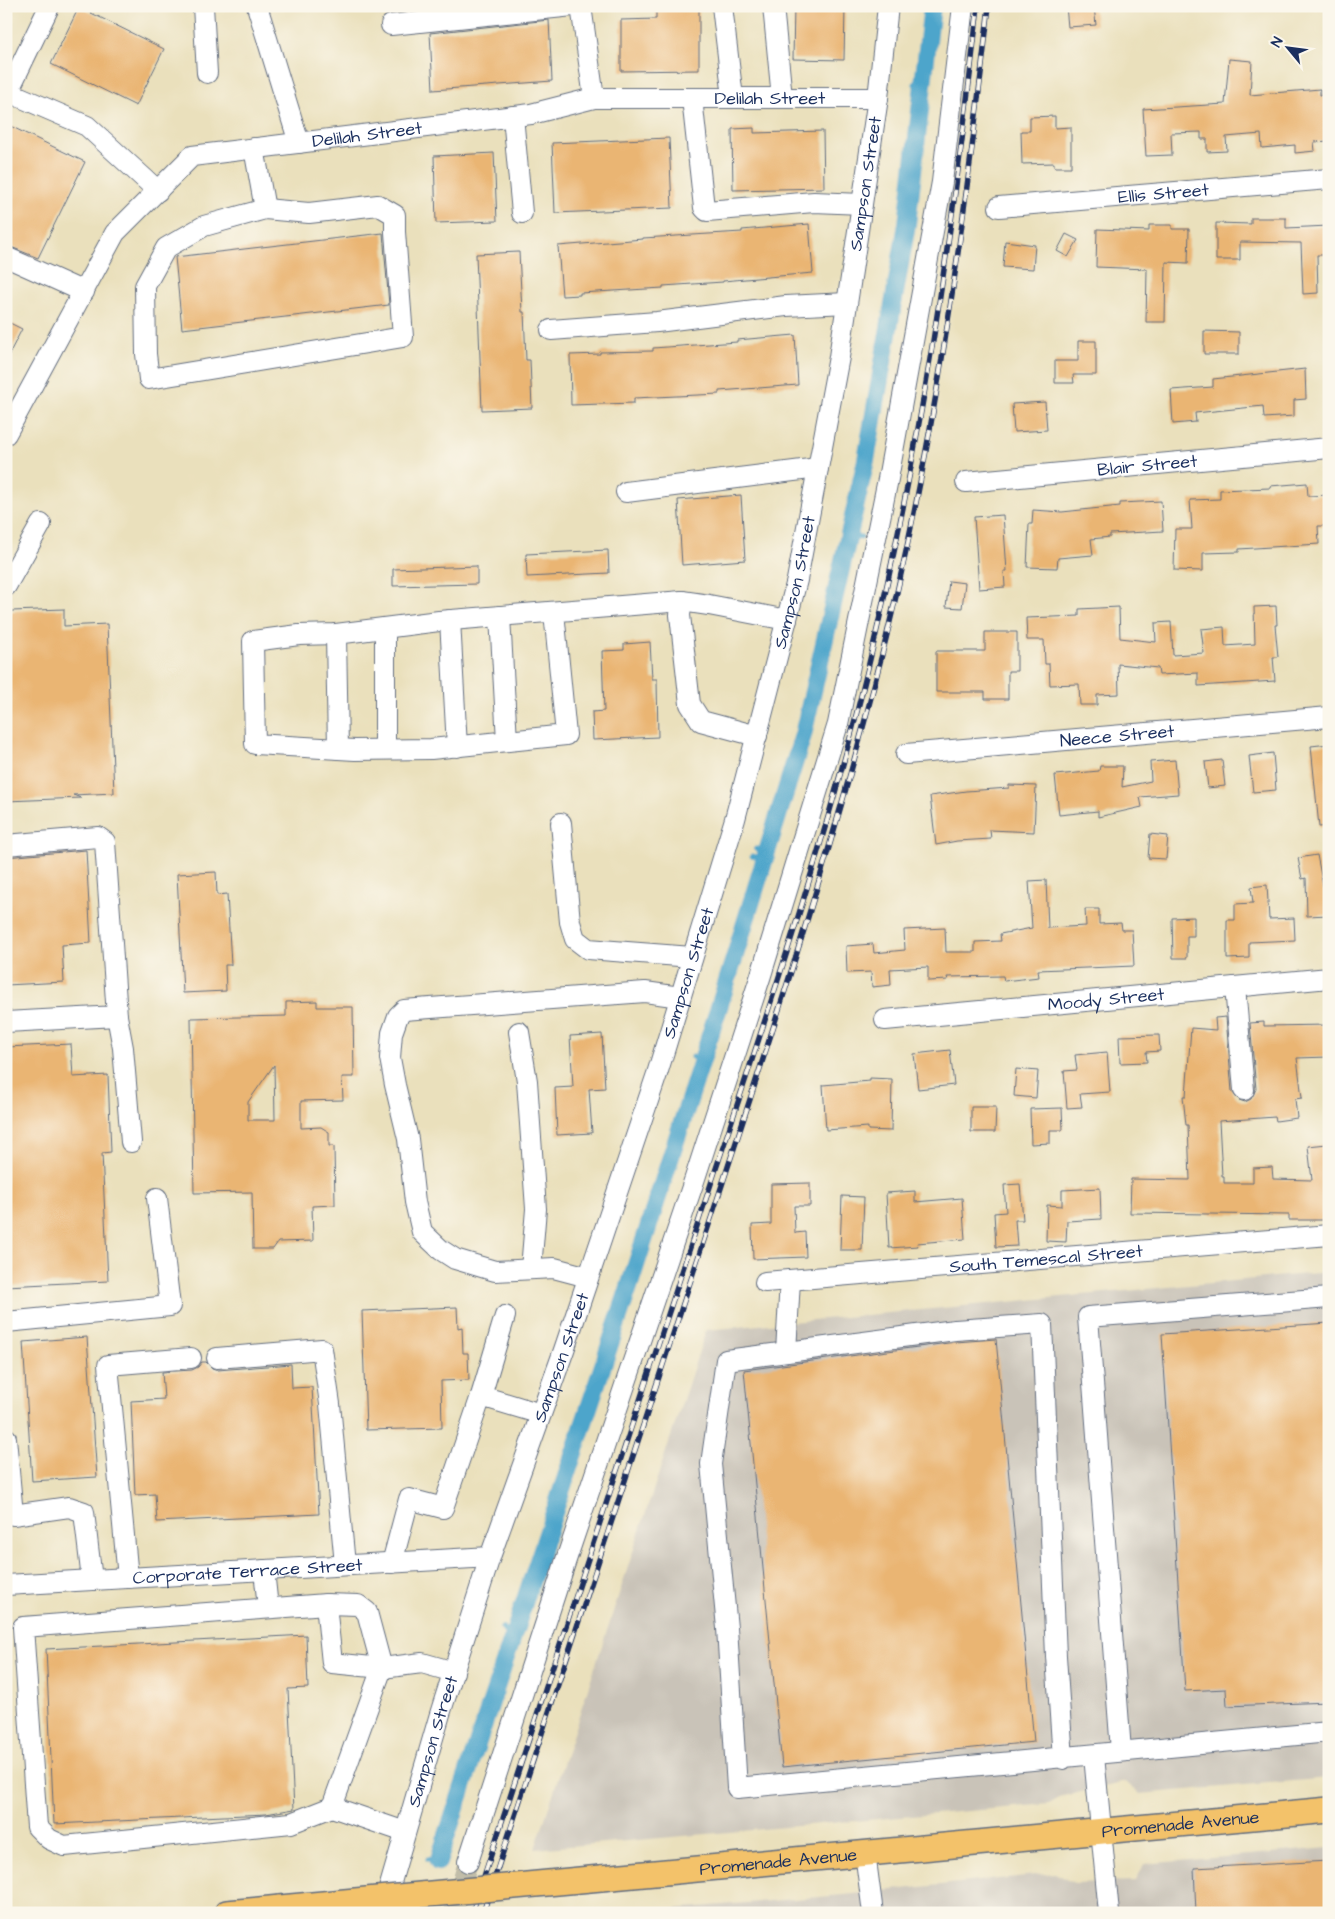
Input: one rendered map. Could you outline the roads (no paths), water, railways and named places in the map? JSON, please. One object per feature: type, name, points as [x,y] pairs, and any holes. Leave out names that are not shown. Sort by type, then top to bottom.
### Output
[{"type":"main road","name":"Promenade Avenue","points":[[227,1913],[1329,1810]]},
{"type":"street","points":[[203,6],[207,73]]},
{"type":"street","points":[[257,6],[299,143]]},
{"type":"street","points":[[391,25],[574,6]]},
{"type":"street","points":[[581,6],[594,98]]},
{"type":"street","points":[[722,6],[733,98]]},
{"type":"street","points":[[773,6],[782,98]]},
{"type":"street","name":"Sampson Street","points":[[382,1913],[405,1832],[490,1557],[654,1083],[735,820],[797,580],[847,304],[878,98],[888,6]]},
{"type":"street","points":[[468,1862],[566,1560],[698,1169],[761,975],[838,724],[888,479],[942,182],[963,6]]},
{"type":"street","points":[[49,7],[7,92],[87,126],[158,191]]},
{"type":"street","name":"Delilah Street","points":[[6,434],[115,233],[192,156],[531,114],[594,98],[878,98]]},
{"type":"street","points":[[692,98],[704,208],[706,211],[814,202],[862,204]]},
{"type":"street","points":[[513,116],[522,213]]},
{"type":"street","points":[[254,148],[265,209]]},
{"type":"street","name":"Ellis Street","points":[[999,207],[1329,180]]},
{"type":"street","points":[[378,205],[396,215],[395,232],[404,337],[149,379],[146,354],[144,286],[166,248],[204,226],[265,209],[309,212],[378,205]]},
{"type":"street","points":[[6,257],[84,292]]},
{"type":"street","points":[[551,330],[657,322],[786,306],[847,304]]},
{"type":"street","name":"Blair Street","points":[[966,482],[1329,448]]},
{"type":"street","points":[[626,492],[818,468]]},
{"type":"street","points":[[6,586],[41,524]]},
{"type":"street","points":[[682,601],[680,614],[690,704],[701,721],[756,736]]},
{"type":"street","points":[[554,612],[566,735],[431,749],[338,749],[255,744],[253,641],[299,634],[336,634],[450,620],[682,601],[787,620]]},
{"type":"street","points":[[500,616],[507,741]]},
{"type":"street","points":[[450,620],[457,746]]},
{"type":"street","points":[[384,628],[385,749]]},
{"type":"street","points":[[336,634],[338,749]]},
{"type":"street","name":"Neece Street","points":[[906,754],[1329,717]]},
{"type":"street","points":[[561,823],[570,922],[575,939],[588,949],[692,957]]},
{"type":"street","points":[[6,845],[98,837],[105,842],[118,1016],[123,1048],[131,1142]]},
{"type":"street","name":"Moody Street","points":[[885,1020],[1329,978]]},
{"type":"street","points":[[1235,987],[1244,1090]]},
{"type":"street","points":[[588,1277],[554,1268],[495,1271],[455,1259],[441,1250],[422,1232],[415,1202],[408,1139],[390,1058],[392,1033],[398,1016],[404,1010],[645,992],[680,997]]},
{"type":"street","points":[[6,1022],[118,1016]]},
{"type":"street","points":[[519,1032],[527,1082],[536,1209],[531,1270]]},
{"type":"street","points":[[6,1322],[170,1306],[157,1198]]},
{"type":"street","name":"South Temescal Street","points":[[765,1282],[1329,1235]]},
{"type":"street","points":[[786,1352],[790,1280]]},
{"type":"street","points":[[1121,1751],[1088,1317],[1329,1298]]},
{"type":"street","points":[[392,1563],[409,1499],[443,1508],[481,1396],[505,1316]]},
{"type":"street","points":[[1063,1759],[1056,1656],[1042,1324],[955,1330],[726,1360],[711,1464],[728,1637],[737,1788],[1063,1759],[1121,1751],[1329,1732]]},
{"type":"street","points":[[217,1358],[322,1349],[332,1422],[345,1565]]},
{"type":"street","points":[[128,1578],[108,1366],[191,1358]]},
{"type":"street","points":[[481,1396],[541,1414]]},
{"type":"street","points":[[6,1438],[13,1515],[70,1507],[84,1512],[92,1580]]},
{"type":"street","name":"Corporate Terrace Street","points":[[6,1585],[490,1557]]},
{"type":"street","points":[[264,1570],[268,1608]]},
{"type":"street","points":[[326,1604],[332,1663],[382,1668],[422,1663],[454,1672]]},
{"type":"street","points":[[332,1807],[382,1668],[367,1612],[358,1605],[326,1604],[22,1627],[37,1827],[49,1839],[64,1846],[291,1823],[332,1807],[405,1832]]},
{"type":"street","points":[[1094,1756],[1109,1913]]},
{"type":"street","points":[[864,1853],[874,1913]]},
{"type":"waterway","points":[[438,1862],[629,1287],[720,1004],[803,735],[866,460],[907,224],[932,6]]},
{"type":"waterway","points":[[915,84],[923,84]]},
{"type":"waterway","points":[[848,540],[861,537]]},
{"type":"waterway","points":[[756,849],[767,852]]},
{"type":"waterway","points":[[752,856],[764,859]]},
{"type":"waterway","points":[[692,1057],[702,1060]]},
{"type":"waterway","points":[[502,1628],[511,1640]]},
{"type":"waterway","points":[[428,1859],[438,1860]]},
{"type":"tunnel","points":[[453,1913],[468,1862]]},
{"type":"railway","points":[[472,1913],[768,1012],[810,877],[849,741],[886,590],[919,424],[958,174],[978,6]]},
{"type":"railway","points":[[483,1913],[769,1039],[814,897],[856,754],[895,599],[930,431],[957,261],[989,6]]}]
